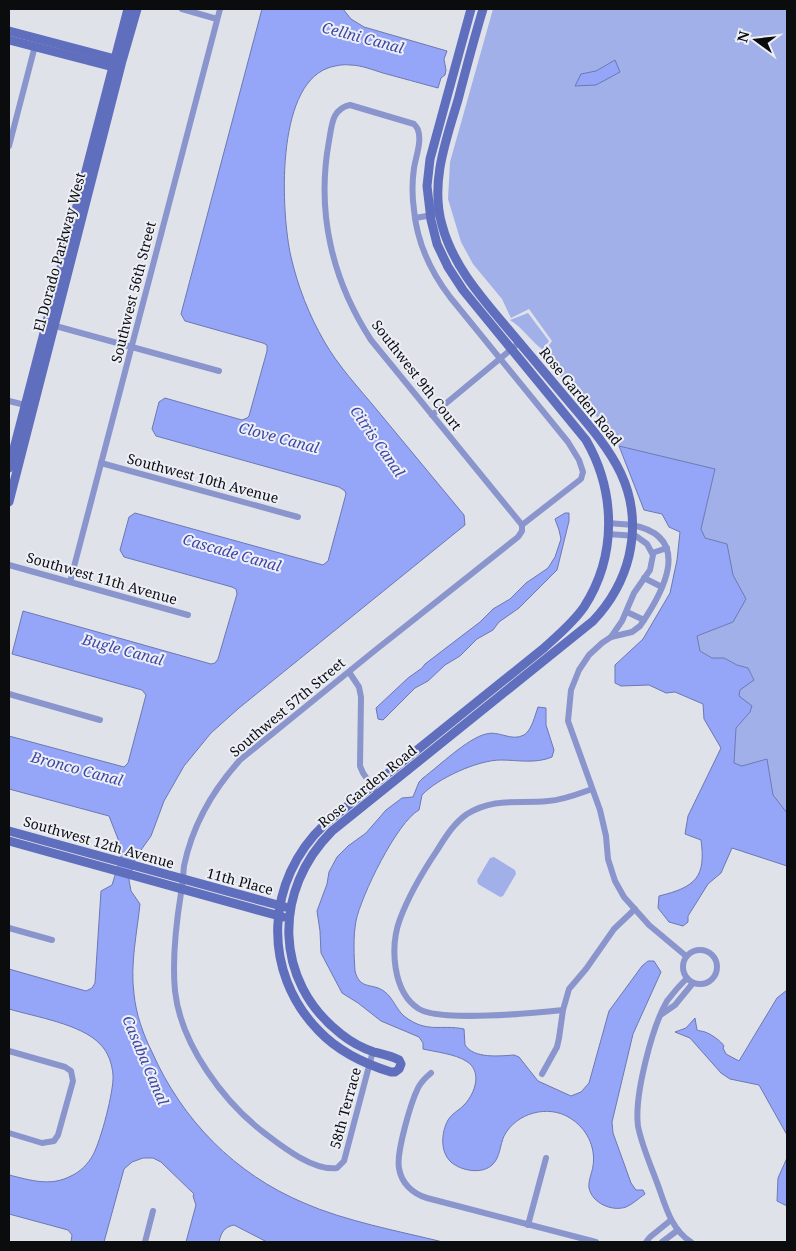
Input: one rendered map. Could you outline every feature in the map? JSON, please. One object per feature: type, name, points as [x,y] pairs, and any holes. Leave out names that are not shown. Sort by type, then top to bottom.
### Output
[{"type":"street","name":"El Dorado Parkway West","points":[[9,502],[29,406],[117,64],[128,9]]},
{"type":"street","name":"El Dorado Parkway West","points":[[117,64],[137,9]]},
{"type":"street","points":[[182,9],[217,19]]},
{"type":"street","name":"Southwest 56th Street","points":[[70,582],[220,9]]},
{"type":"street","name":"Rose Garden Road","points":[[471,9],[430,158],[427,186],[434,215],[437,244],[452,274],[579,430],[591,450],[600,471],[606,491],[609,524],[603,564],[595,587],[583,607],[567,627],[544,648],[325,824],[307,843],[288,876],[278,916],[278,939],[281,961],[296,1001],[306,1016],[326,1038],[342,1050],[369,1064],[391,1072],[397,1071],[400,1067],[399,1060],[354,1043],[341,1034],[321,1016],[309,1000],[297,976],[292,961],[289,919],[298,879],[315,850],[332,831],[593,621],[608,604],[620,584],[632,536],[629,496],[615,460],[462,270],[434,215],[442,157],[483,9]]},
{"type":"street","points":[[9,31],[36,42],[117,64]]},
{"type":"street","points":[[9,40],[36,42]]},
{"type":"street","points":[[9,146],[36,42]]},
{"type":"street","name":"Southwest 9th Court","points":[[415,218],[413,182],[419,141],[418,129],[414,124],[350,105],[342,107],[334,116],[324,169],[324,204],[333,258],[348,298],[363,327],[384,357],[522,524]]},
{"type":"street","points":[[434,215],[415,218],[420,240],[439,282],[565,438],[579,460],[583,472],[581,479],[573,486],[522,524]]},
{"type":"street","points":[[50,325],[219,372]]},
{"type":"street","points":[[432,415],[520,342]]},
{"type":"street","points":[[9,400],[29,406]]},
{"type":"street","name":"El Dorado Parkway West","points":[[9,468],[29,406]]},
{"type":"street","name":"Southwest 10th Avenue","points":[[101,463],[298,517]]},
{"type":"street","name":"Southwest 57th Street","points":[[337,1168],[330,1169],[308,1160],[281,1145],[256,1127],[220,1088],[199,1056],[186,1029],[175,993],[174,965],[186,858],[196,829],[210,800],[228,774],[251,750],[518,537],[522,531],[522,524]]},
{"type":"street","points":[[609,524],[632,525],[654,534],[666,548],[670,558],[668,573],[644,620],[632,632],[611,637]]},
{"type":"street","points":[[608,534],[636,536],[647,544],[652,553],[652,563],[650,570],[634,592],[627,612],[611,637],[595,649],[583,663],[574,679],[568,700],[568,721],[600,810],[606,836],[608,859],[615,881],[624,897],[649,925],[686,956]]},
{"type":"street","points":[[652,553],[666,548]]},
{"type":"street","name":"Southwest 11th Avenue","points":[[9,565],[188,615]]},
{"type":"street","points":[[644,578],[662,587]]},
{"type":"street","points":[[627,612],[644,620]]},
{"type":"street","points":[[349,672],[355,679],[361,697],[360,766],[378,794]]},
{"type":"street","points":[[9,694],[100,720]]},
{"type":"street","points":[[563,1010],[539,1013],[443,1016],[432,1014],[420,1009],[403,992],[397,980],[396,943],[400,921],[423,872],[452,828],[465,816],[481,806],[500,802],[548,801],[565,798],[592,788]]},
{"type":"street","name":"Southwest 12th Avenue","points":[[9,831],[183,880]]},
{"type":"street","name":"Southwest 12th Avenue","points":[[9,841],[182,890]]},
{"type":"street","name":"11th Place","points":[[183,880],[290,908]]},
{"type":"street","name":"11th Place","points":[[182,890],[289,919]]},
{"type":"street","points":[[542,1074],[556,1046],[569,989],[614,930],[635,909]]},
{"type":"street","points":[[9,928],[52,940]]},
{"type":"street","points":[[694,950],[703,950],[712,954],[717,969],[712,978],[703,983],[693,982],[686,978],[682,967],[686,956],[694,950]]},
{"type":"street","points":[[686,978],[667,1002],[652,1037],[639,1094],[637,1114],[641,1139],[671,1220],[678,1230],[691,1242]]},
{"type":"street","points":[[662,1015],[675,1005],[693,982]]},
{"type":"street","points":[[9,1051],[69,1069],[73,1081],[58,1135],[51,1142],[42,1143],[9,1133]]},
{"type":"street","name":"58th Terrace","points":[[337,1168],[344,1161],[373,1051]]},
{"type":"street","points":[[430,1073],[421,1082],[413,1098],[399,1154],[399,1168],[402,1178],[410,1189],[422,1196],[596,1242]]},
{"type":"street","points":[[528,1225],[546,1158]]},
{"type":"street","points":[[145,1242],[153,1211]]},
{"type":"street","points":[[646,1242],[650,1236],[671,1220]]},
{"type":"street","points":[[662,1242],[678,1230]]},
{"type":"shaded area","points":[[493,9],[787,9],[787,813],[773,795],[767,759],[742,766],[734,763],[736,728],[750,712],[739,696],[740,690],[754,679],[748,668],[724,658],[712,658],[700,651],[697,636],[733,622],[746,599],[733,575],[727,544],[705,538],[701,529],[715,469],[619,446],[587,404],[541,356],[552,341],[529,309],[511,318],[502,299],[473,264],[461,242],[448,199],[450,162]]},
{"type":"shaded area","points":[[528,313],[549,341],[543,350],[510,320]]},
{"type":"shaded area","points":[[494,857],[515,870],[516,874],[503,896],[500,897],[478,884],[477,880],[490,858]]},
{"type":"water","points":[[262,9],[343,9],[351,19],[364,27],[447,51],[444,59],[445,75],[441,78],[438,88],[354,65],[339,65],[328,68],[311,80],[298,99],[290,125],[284,183],[285,212],[291,257],[297,279],[309,311],[324,341],[349,377],[464,515],[465,525],[239,708],[211,733],[184,766],[164,801],[151,836],[136,857],[129,880],[131,891],[140,904],[133,960],[136,1009],[140,1024],[164,1077],[179,1100],[213,1142],[255,1177],[304,1203],[337,1215],[443,1242],[267,1242],[234,1225],[224,1231],[219,1242],[186,1242],[196,1205],[194,1194],[161,1162],[153,1158],[143,1158],[132,1162],[124,1169],[104,1242],[71,1242],[72,1235],[68,1230],[9,1214],[9,1175],[48,1182],[63,1179],[81,1170],[86,1165],[93,1155],[100,1138],[113,1082],[112,1066],[103,1047],[82,1031],[9,1009],[9,969],[86,991],[92,988],[95,983],[101,891],[112,885],[122,853],[109,816],[9,789],[9,736],[124,767],[128,763],[146,695],[142,690],[12,654],[23,611],[211,664],[215,663],[218,659],[237,594],[236,589],[124,557],[120,550],[129,517],[135,513],[323,565],[328,561],[346,494],[339,487],[156,436],[152,429],[159,402],[165,398],[242,420],[247,418],[267,351],[267,345],[263,343],[185,321],[181,314]]},
{"type":"water","points":[[615,60],[620,72],[596,85],[575,86],[581,74],[596,71]]},
{"type":"water","points":[[619,446],[715,469],[701,529],[705,538],[727,544],[733,575],[746,599],[733,622],[697,636],[700,651],[712,658],[724,658],[748,668],[754,680],[740,690],[739,696],[752,706],[750,712],[736,728],[734,763],[742,766],[767,759],[773,795],[787,813],[787,866],[732,848],[721,873],[708,884],[688,916],[688,922],[683,926],[669,922],[658,908],[659,896],[682,889],[696,879],[700,872],[702,863],[701,840],[685,834],[688,816],[721,748],[704,719],[703,704],[675,692],[666,693],[649,685],[621,686],[615,683],[615,665],[643,639],[670,593],[677,560],[680,532],[669,527],[662,514],[644,510]]},
{"type":"water","points":[[565,513],[569,513],[569,521],[557,570],[519,608],[499,622],[493,630],[477,639],[460,656],[445,665],[428,681],[415,688],[383,720],[378,719],[376,708],[408,678],[480,622],[493,609],[510,599],[526,583],[548,568],[555,557],[561,539],[555,519]]},
{"type":"water","points":[[538,707],[546,708],[546,725],[554,750],[552,757],[533,761],[501,760],[481,763],[448,776],[422,795],[419,810],[410,817],[391,844],[372,878],[359,910],[354,933],[355,971],[357,977],[364,984],[385,992],[401,1013],[412,1022],[427,1027],[464,1029],[465,1045],[474,1053],[488,1056],[514,1055],[519,1057],[538,1081],[571,1096],[581,1092],[589,1083],[609,1011],[642,966],[648,961],[654,961],[661,972],[633,1034],[612,1122],[613,1133],[631,1183],[636,1190],[643,1190],[645,1194],[629,1206],[621,1208],[603,1205],[594,1198],[589,1188],[594,1159],[589,1138],[576,1122],[561,1114],[543,1111],[533,1113],[516,1122],[504,1136],[497,1158],[493,1164],[484,1170],[460,1168],[451,1162],[443,1148],[444,1131],[450,1118],[465,1104],[472,1094],[476,1076],[471,1065],[456,1057],[423,1049],[423,1043],[419,1037],[381,1021],[342,993],[321,953],[317,911],[327,884],[329,872],[337,857],[366,833],[386,810],[402,798],[413,797],[419,782],[423,778],[471,741],[491,733],[519,737],[527,733]]},
{"type":"water","points":[[787,990],[787,1135],[759,1085],[730,1079],[721,1073],[690,1038],[675,1032],[686,1028],[695,1018],[697,1030],[716,1038],[724,1046],[726,1054],[739,1061],[777,998]]},
{"type":"water","points":[[787,1158],[787,1206],[777,1201],[778,1178]]},
{"type":"water label","name":"Cellni Canal","points":[[363,37]]},
{"type":"water label","name":"Clove Canal","points":[[279,437]]},
{"type":"water label","name":"Citris Canal","points":[[378,441]]},
{"type":"water label","name":"Cascade Canal","points":[[232,552]]},
{"type":"water label","name":"Bugle Canal","points":[[123,649]]},
{"type":"water label","name":"Bronco Canal","points":[[77,768]]},
{"type":"water label","name":"Casaba Canal","points":[[146,1060]]}]
